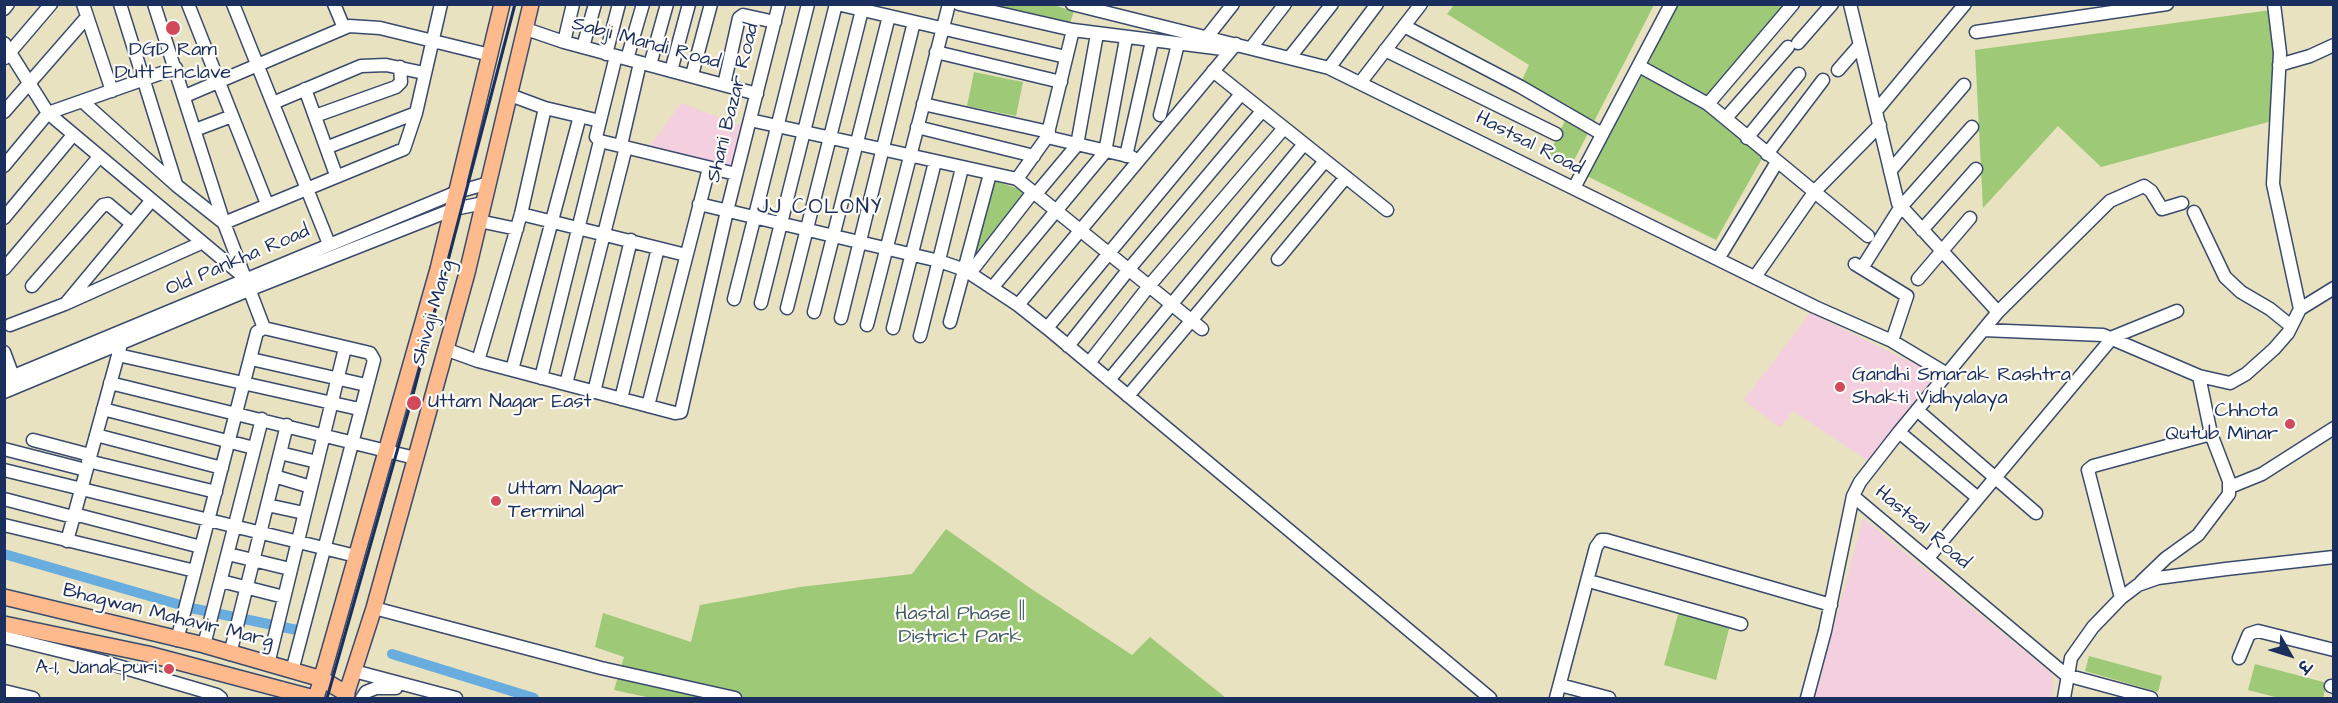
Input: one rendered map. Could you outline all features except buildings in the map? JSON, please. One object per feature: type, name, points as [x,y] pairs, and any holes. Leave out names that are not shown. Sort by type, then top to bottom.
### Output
[{"type":"main road","name":"Shivaji Marg","points":[[316,699],[454,209],[502,4]]},
{"type":"main road","name":"Shivaji Marg","points":[[346,697],[374,608],[446,349],[489,183],[531,4]]},
{"type":"main road","name":"Bhagwan Mahavir Marg","points":[[4,597],[204,645],[321,679],[346,697]]},
{"type":"main road","name":"Bhagwan Mahavir Marg","points":[[4,624],[148,654],[316,699]]},
{"type":"main road","points":[[257,683],[271,699]]},
{"type":"main road","points":[[316,699],[346,697]]},
{"type":"street","points":[[4,9],[8,4]]},
{"type":"street","points":[[51,4],[6,51],[48,113],[248,284]]},
{"type":"street","points":[[120,4],[141,80],[176,185]]},
{"type":"street","points":[[154,4],[224,223],[264,328]]},
{"type":"street","points":[[188,4],[267,204]]},
{"type":"street","points":[[334,4],[344,28]]},
{"type":"street","points":[[564,42],[573,4]]},
{"type":"street","points":[[584,47],[595,4]]},
{"type":"street","points":[[619,4],[616,56],[596,137],[600,141],[736,174]]},
{"type":"street","points":[[616,56],[643,4]]},
{"type":"street","points":[[566,384],[645,64],[667,4]]},
{"type":"street","points":[[671,71],[689,4]]},
{"type":"street","points":[[692,75],[711,4]]},
{"type":"street","points":[[734,299],[808,4]]},
{"type":"street","points":[[761,303],[836,4],[1066,57]]},
{"type":"street","points":[[867,324],[949,4]]},
{"type":"street","points":[[959,4],[1072,30],[1126,39],[1233,47]]},
{"type":"street","name":"Hastsal Road","points":[[1072,4],[1102,8],[1207,37],[1233,47],[1251,48],[1329,68],[1755,277],[1892,341],[1947,374]]},
{"type":"street","points":[[1251,48],[1285,4]]},
{"type":"street","points":[[1290,57],[1332,4]]},
{"type":"street","points":[[1329,68],[1377,4]]},
{"type":"street","points":[[1360,83],[1421,4]]},
{"type":"street","points":[[1574,188],[1671,4]]},
{"type":"street","points":[[1708,104],[1793,4]]},
{"type":"street","points":[[1726,118],[1832,4]]},
{"type":"street","points":[[1850,4],[1900,208],[1998,312]]},
{"type":"street","points":[[1876,111],[1965,4]]},
{"type":"street","points":[[1976,32],[2167,4]]},
{"type":"street","points":[[2274,4],[2278,65],[2273,184],[2300,309]]},
{"type":"street","points":[[82,101],[176,185],[218,221],[224,223],[336,175],[404,149],[416,113],[438,5]]},
{"type":"street","name":"Shani Bazar Road","points":[[446,349],[478,362],[675,413],[682,409],[727,211],[775,22],[777,5]]},
{"type":"street","points":[[237,6],[258,67],[329,244]]},
{"type":"street","points":[[1207,37],[1228,6]]},
{"type":"street","points":[[787,308],[862,10]]},
{"type":"street","points":[[85,11],[112,91]]},
{"type":"street","points":[[4,112],[85,11]]},
{"type":"street","points":[[724,85],[739,18],[747,15],[775,22]]},
{"type":"street","points":[[814,312],[889,16]]},
{"type":"street","points":[[841,318],[914,22]]},
{"type":"street","points":[[1404,26],[1538,96],[1602,134]]},
{"type":"street","points":[[185,96],[258,67],[344,28],[380,28],[490,55]]},
{"type":"street","name":"Sabji Mandi Road","points":[[526,29],[564,42],[757,94]]},
{"type":"street","points":[[1017,179],[1048,135],[1072,30]]},
{"type":"street","points":[[967,272],[1077,145],[1097,34]]},
{"type":"street","points":[[992,288],[1105,152],[1126,39]]},
{"type":"street","points":[[1126,156],[1152,41]]},
{"type":"street","points":[[1160,115],[1178,44]]},
{"type":"street","points":[[2278,65],[2310,56],[2334,45]]},
{"type":"street","points":[[1838,70],[1859,46]]},
{"type":"street","points":[[1018,305],[1233,47]]},
{"type":"street","points":[[1385,50],[1556,134]]},
{"type":"street","points":[[936,52],[1061,82]]},
{"type":"street","points":[[273,103],[361,66],[400,67],[424,73]]},
{"type":"street","points":[[1639,66],[1708,104],[1868,236]]},
{"type":"street","points":[[315,116],[396,87],[401,82],[400,67]]},
{"type":"street","points":[[4,166],[48,113],[176,68]]},
{"type":"street","points":[[1213,71],[1387,210]]},
{"type":"street","points":[[1747,138],[1799,74]]},
{"type":"street","points":[[1718,259],[1772,158],[1823,80]]},
{"type":"street","points":[[1890,171],[1964,86]]},
{"type":"street","points":[[305,89],[328,147],[336,175]]},
{"type":"street","points":[[1047,328],[1241,94]]},
{"type":"street","points":[[510,95],[545,108],[600,121]]},
{"type":"street","points":[[923,104],[1139,159]]},
{"type":"street","points":[[478,362],[521,214],[545,108]]},
{"type":"street","points":[[1068,346],[1129,269],[1262,111]]},
{"type":"street","points":[[328,147],[416,113]]},
{"type":"street","points":[[195,130],[232,116]]},
{"type":"street","points":[[512,370],[580,116]]},
{"type":"street","points":[[750,120],[883,148],[909,157],[1017,179],[1202,329]]},
{"type":"street","points":[[1755,277],[1815,191],[1880,125]]},
{"type":"street","points":[[917,127],[1034,156]]},
{"type":"street","points":[[1892,341],[1907,296],[1858,266],[1900,208],[1972,127]]},
{"type":"street","points":[[1089,363],[1149,286],[1284,128]]},
{"type":"street","points":[[4,218],[72,135]]},
{"type":"street","points":[[541,378],[600,141]]},
{"type":"street","points":[[1109,380],[1304,144]]},
{"type":"street","points":[[4,269],[99,157]]},
{"type":"street","points":[[1128,396],[1325,161]]},
{"type":"street","points":[[893,328],[935,162]]},
{"type":"street","points":[[648,406],[709,168]]},
{"type":"street","points":[[920,336],[962,168]]},
{"type":"street","points":[[1922,230],[1976,169]]},
{"type":"street","points":[[950,322],[967,272],[990,174]]},
{"type":"street","points":[[1278,259],[1346,177]]},
{"type":"street","name":"Old Pankha Road","points":[[4,392],[119,349],[329,244],[457,192],[489,183]]},
{"type":"street","name":"Hastsal Road","points":[[2066,675],[1853,496],[1860,482],[1899,432],[1998,312],[2115,198],[2144,186],[2151,191],[2162,209],[2182,203]]},
{"type":"street","points":[[65,304],[151,201]]},
{"type":"street","name":"Old Pankha Road","points":[[9,378],[248,284],[454,209],[484,203]]},
{"type":"street","points":[[32,286],[103,205],[108,204],[132,224]]},
{"type":"street","points":[[699,204],[939,261],[967,272],[1018,305],[1047,328],[1490,699]]},
{"type":"street","points":[[2194,212],[2225,277],[2241,292],[2291,326]]},
{"type":"street","points":[[521,214],[686,255]]},
{"type":"street","points":[[1918,279],[1970,218]]},
{"type":"street","points":[[479,220],[517,229]]},
{"type":"street","points":[[594,392],[631,240]]},
{"type":"street","points":[[10,325],[65,304],[201,243]]},
{"type":"street","points":[[621,399],[658,248]]},
{"type":"street","points":[[1983,330],[2113,337],[2199,376],[2221,383],[2237,380],[2274,349],[2300,309],[2332,293]]},
{"type":"street","points":[[1928,558],[2113,337],[2177,311]]},
{"type":"street","points":[[177,640],[257,332],[264,328],[372,355],[374,360],[359,409],[292,671]]},
{"type":"street","points":[[268,664],[345,348]]},
{"type":"street","points":[[67,541],[119,349],[244,385],[359,409]]},
{"type":"street","points":[[4,352],[9,378]]},
{"type":"street","points":[[251,359],[366,385]]},
{"type":"street","points":[[2064,699],[2066,675],[2071,658],[2093,627],[2121,598],[2166,558],[2198,535],[2225,501],[2230,487],[2211,434],[2199,376]]},
{"type":"street","points":[[110,383],[262,418],[415,458]]},
{"type":"street","points":[[103,409],[254,448]]},
{"type":"street","points":[[1917,410],[2036,513]]},
{"type":"street","points":[[204,645],[262,418]]},
{"type":"street","points":[[230,654],[287,425]]},
{"type":"street","points":[[2230,487],[2262,474],[2334,428]]},
{"type":"street","points":[[1899,432],[1978,498]]},
{"type":"street","points":[[2121,598],[2089,469],[2211,434]]},
{"type":"street","points":[[96,435],[222,468]]},
{"type":"street","points":[[33,440],[88,462]]},
{"type":"street","points":[[4,449],[88,462],[216,492]]},
{"type":"street","points":[[280,453],[317,462]]},
{"type":"street","points":[[4,471],[356,556]]},
{"type":"street","points":[[274,476],[311,486]]},
{"type":"street","points":[[1807,699],[1831,605],[1853,496]]},
{"type":"street","points":[[4,499],[201,547]]},
{"type":"street","points":[[267,505],[304,513]]},
{"type":"street","points":[[4,525],[195,571]]},
{"type":"street","points":[[1556,699],[1589,581],[1596,547],[1601,540],[1831,605]]},
{"type":"street","points":[[228,554],[290,569]]},
{"type":"street","points":[[2138,585],[2158,579],[2226,569],[2334,557]]},
{"type":"street","points":[[221,581],[284,597]]},
{"type":"street","points":[[1589,581],[1741,624]]},
{"type":"street","points":[[374,608],[601,668],[735,699]]},
{"type":"street","points":[[2239,658],[2249,634],[2258,631],[2334,650]]},
{"type":"street","points":[[4,637],[101,661],[217,695],[221,699]]},
{"type":"street","points":[[354,671],[456,699]]},
{"type":"street","points":[[2066,675],[2151,699]]},
{"type":"street","points":[[1560,685],[1609,699]]},
{"type":"street","points":[[362,699],[366,692],[383,687],[437,699]]},
{"type":"street","points":[[4,691],[33,699]]},
{"type":"shaded area","points":[[681,103],[742,126],[731,166],[649,148]]},
{"type":"shaded area","name":"Gandhi Smarak Rashtra Shakti Vidhyalaya","points":[[1810,313],[1935,374],[1868,461],[1793,411],[1780,428],[1744,400]]},
{"type":"shaded area","points":[[1863,518],[2052,674],[2054,685],[2051,698],[1815,698]]},
{"type":"green space","points":[[1049,4],[1074,11],[1068,29],[964,5]]},
{"type":"green space","points":[[1454,5],[1654,5],[1569,170],[1548,157],[1571,107],[1521,82],[1529,65],[1447,14]]},
{"type":"green space","points":[[1676,5],[1788,5],[1710,102],[1768,148],[1716,240],[1587,176],[1648,65]]},
{"type":"green space","points":[[2271,10],[2279,46],[2272,121],[2101,167],[2058,126],[1983,208],[1975,50]]},
{"type":"green space","points":[[974,72],[1023,82],[1016,116],[967,106]]},
{"type":"green space","points":[[991,180],[1026,191],[973,260]]},
{"type":"green space","name":"Hastal Phase || District Park","points":[[946,529],[1132,655],[1150,637],[1226,698],[651,698],[614,690],[624,657],[595,647],[603,613],[691,642],[700,605],[800,587],[912,574]]},
{"type":"green space","points":[[1679,611],[1730,625],[1716,680],[1664,665]]},
{"type":"green space","points":[[2089,656],[2162,676],[2158,692],[2085,671]]},
{"type":"green space","points":[[2255,664],[2327,683],[2323,698],[2279,698],[2248,690]]},
{"type":"waterway","points":[[4,554],[191,608],[297,630]]},
{"type":"waterway","points":[[392,654],[534,698]]},
{"type":"railway","points":[[327,698],[411,402],[515,4]]},
{"type":"place","name":"DGD Ram Dutt Enclave","points":[[173,28]]},
{"type":"place","name":"Gandhi Smarak Rashtra Shakti Vidhyalaya","points":[[1840,387]]},
{"type":"place","name":"Uttam Nagar East","points":[[414,403]]},
{"type":"place","name":"Chhota Qutub Minar","points":[[2290,424]]},
{"type":"place","name":"Uttam Nagar Terminal","points":[[496,501]]},
{"type":"place","name":"A-1, Janakpuri","points":[[169,669]]},
{"type":"district","name":"JJ COLONY","points":[[820,209]]}]
